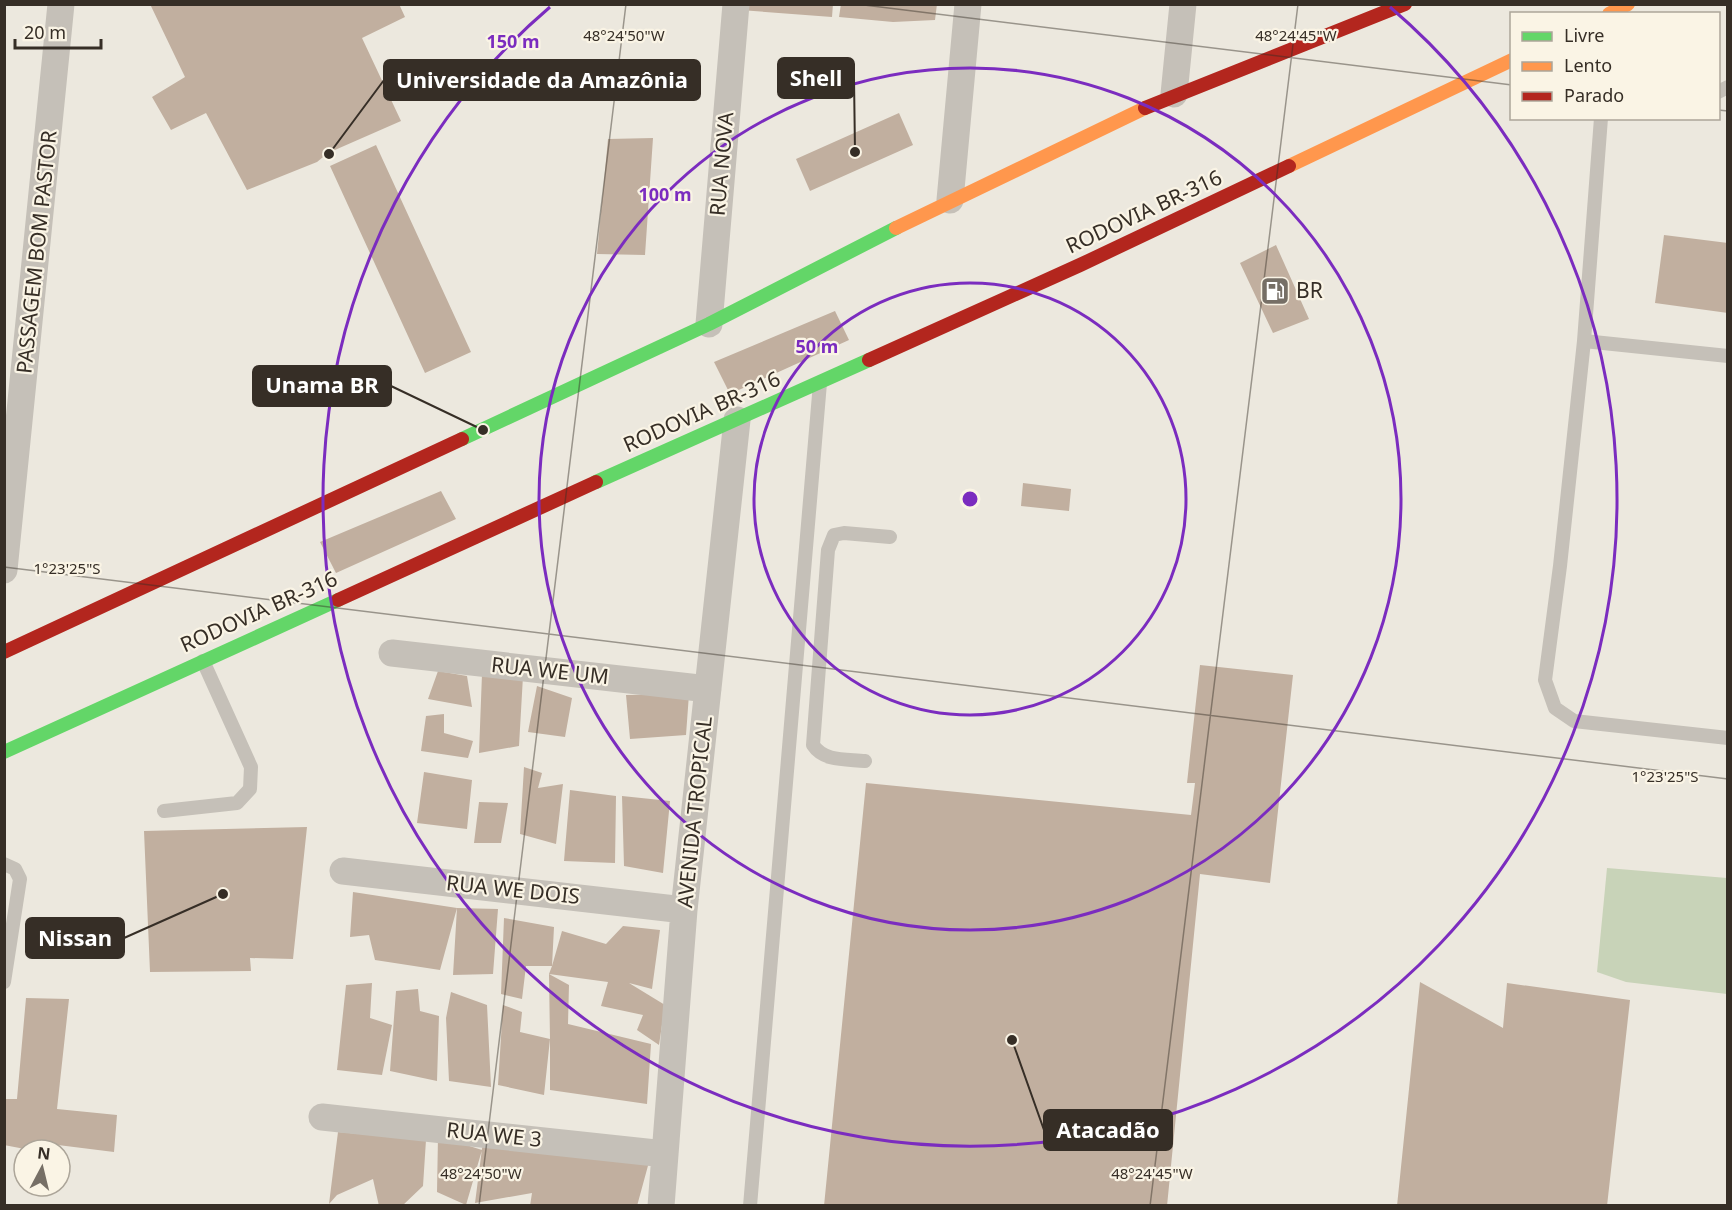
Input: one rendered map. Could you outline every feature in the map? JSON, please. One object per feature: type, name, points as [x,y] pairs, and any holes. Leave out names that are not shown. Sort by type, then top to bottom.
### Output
[{"type":"highway","points":[[4,652],[709,324],[950,200],[1174,94],[1406,4]]},
{"type":"highway","points":[[1613,12],[1628,4]]},
{"type":"highway","name":"RODOVIA BR-316","points":[[4,752],[1090,260],[1510,61]]},
{"type":"street","name":"PASSAGEM BOM PASTOR","points":[[4,570],[61,4]]},
{"type":"street","name":"RUA NOVA","points":[[709,324],[736,4]]},
{"type":"street","points":[[950,200],[968,4]]},
{"type":"street","points":[[1174,94],[1183,4]]},
{"type":"street","name":"AVENIDA TROPICAL","points":[[662,1206],[684,910],[737,420]]},
{"type":"street","name":"RUA WE UM","points":[[392,653],[708,689]]},
{"type":"street","name":"RUA WE DOIS","points":[[343,871],[684,910]]},
{"type":"street","name":"RUA WE 3","points":[[322,1117],[665,1154]]},
{"type":"lane","points":[[1600,120],[1584,341],[1560,566],[1545,680],[1555,708],[1574,721],[1728,738]]},
{"type":"lane","points":[[1584,341],[1728,356]]},
{"type":"lane","points":[[750,1206],[819,383]]},
{"type":"lane","points":[[866,761],[826,758],[813,745],[828,550],[834,536],[844,533],[890,537]]},
{"type":"lane","points":[[164,811],[237,803],[250,789],[251,766],[203,661]]},
{"type":"lane","points":[[4,864],[15,869],[20,879],[4,982]]},
{"type":"green space","points":[[1607,868],[1727,878],[1727,994],[1626,982],[1597,972]]},
{"type":"building","points":[[150,4],[399,4],[405,17],[362,38],[401,121],[328,153],[317,162],[247,190],[206,113],[171,130],[152,97],[185,77]]},
{"type":"building","points":[[741,4],[833,4],[832,17],[740,10]]},
{"type":"building","points":[[841,4],[937,4],[935,20],[893,22],[839,17]]},
{"type":"building","points":[[899,113],[913,145],[810,191],[796,159]]},
{"type":"building","points":[[653,138],[645,255],[597,254],[608,139]]},
{"type":"building","points":[[376,145],[471,352],[425,373],[330,166]]},
{"type":"building","points":[[1664,235],[1728,243],[1728,313],[1655,303]]},
{"type":"building","name":"BR","points":[[1276,245],[1309,319],[1273,333],[1240,263]]},
{"type":"building","points":[[835,311],[849,340],[730,394],[714,362]]},
{"type":"building","points":[[1023,483],[1071,489],[1069,511],[1021,506]]},
{"type":"building","points":[[441,491],[456,519],[336,573],[320,542]]},
{"type":"building","points":[[1200,665],[1293,675],[1270,883],[1200,874],[1167,1206],[824,1206],[866,783],[1191,815],[1195,783],[1187,783]]},
{"type":"building","points":[[438,671],[467,676],[472,707],[428,699]]},
{"type":"building","points":[[482,674],[523,676],[519,746],[479,753]]},
{"type":"building","points":[[537,686],[572,698],[565,737],[528,732]]},
{"type":"building","points":[[689,694],[686,735],[630,739],[626,695]]},
{"type":"building","points":[[444,714],[444,733],[473,741],[468,758],[421,751],[426,716]]},
{"type":"building","points":[[524,767],[542,773],[538,788],[563,784],[556,844],[520,834]]},
{"type":"building","points":[[424,772],[472,780],[467,829],[417,823]]},
{"type":"building","points":[[570,790],[616,796],[615,863],[564,861]]},
{"type":"building","points":[[622,796],[670,801],[663,873],[624,866]]},
{"type":"building","points":[[479,802],[508,803],[501,843],[474,843]]},
{"type":"building","points":[[307,827],[293,959],[250,958],[251,971],[150,972],[144,831]]},
{"type":"building","points":[[353,892],[457,908],[440,970],[375,960],[369,935],[350,937]]},
{"type":"building","points":[[457,908],[498,909],[493,974],[453,975]]},
{"type":"building","points":[[504,918],[554,927],[552,966],[526,966],[522,999],[501,994]]},
{"type":"building","points":[[623,926],[660,930],[652,989],[629,983],[665,1005],[659,1045],[637,1030],[643,1015],[601,1006],[608,982],[549,974],[562,931],[606,944]]},
{"type":"building","points":[[549,974],[569,985],[568,1024],[651,1044],[647,1104],[550,1090]]},
{"type":"building","points":[[1420,982],[1503,1028],[1507,983],[1630,1000],[1607,1206],[1397,1206]]},
{"type":"building","points":[[372,983],[370,1018],[392,1025],[382,1075],[337,1070],[346,985]]},
{"type":"building","points":[[418,989],[420,1011],[439,1016],[437,1081],[390,1071],[396,991]]},
{"type":"building","points":[[451,992],[487,1005],[491,1087],[449,1081],[446,1018]]},
{"type":"building","points":[[26,998],[69,999],[57,1109],[117,1115],[114,1152],[72,1147],[72,1138],[12,1138],[12,1147],[4,1145],[4,1099],[17,1099]]},
{"type":"building","points":[[503,1005],[522,1012],[520,1032],[550,1039],[544,1095],[498,1085]]},
{"type":"building","points":[[338,1132],[426,1140],[423,1186],[402,1206],[379,1206],[373,1179],[337,1195],[329,1204]]},
{"type":"building","points":[[438,1136],[482,1150],[466,1205],[437,1192]]},
{"type":"building","points":[[483,1141],[649,1162],[637,1206],[530,1206],[532,1193],[475,1203]]},
{"type":"traffic: fast","points":[[462,439],[709,324],[896,228]]},
{"type":"traffic: fast","points":[[596,482],[869,360]]},
{"type":"traffic: fast","points":[[4,752],[338,600]]},
{"type":"traffic: slow","points":[[1613,12],[1628,4]]},
{"type":"traffic: slow","points":[[1289,166],[1510,61]]},
{"type":"traffic: slow","points":[[896,228],[1145,108]]},
{"type":"traffic: jam","points":[[1145,108],[1405,4]]},
{"type":"traffic: jam","points":[[869,360],[1080,265],[1289,166]]},
{"type":"traffic: jam","points":[[4,652],[462,439]]},
{"type":"traffic: jam","points":[[338,600],[596,482]]},
{"type":"place","name":"Shell","points":[[855,152]]},
{"type":"place","name":"Universidade da Amazônia","points":[[329,154]]},
{"type":"place","name":"BR","points":[[1275,291]]},
{"type":"place","name":"Unama BR","points":[[483,430]]},
{"type":"place","name":"Nissan","points":[[223,894]]},
{"type":"place","name":"Atacadão","points":[[1012,1040]]}]
